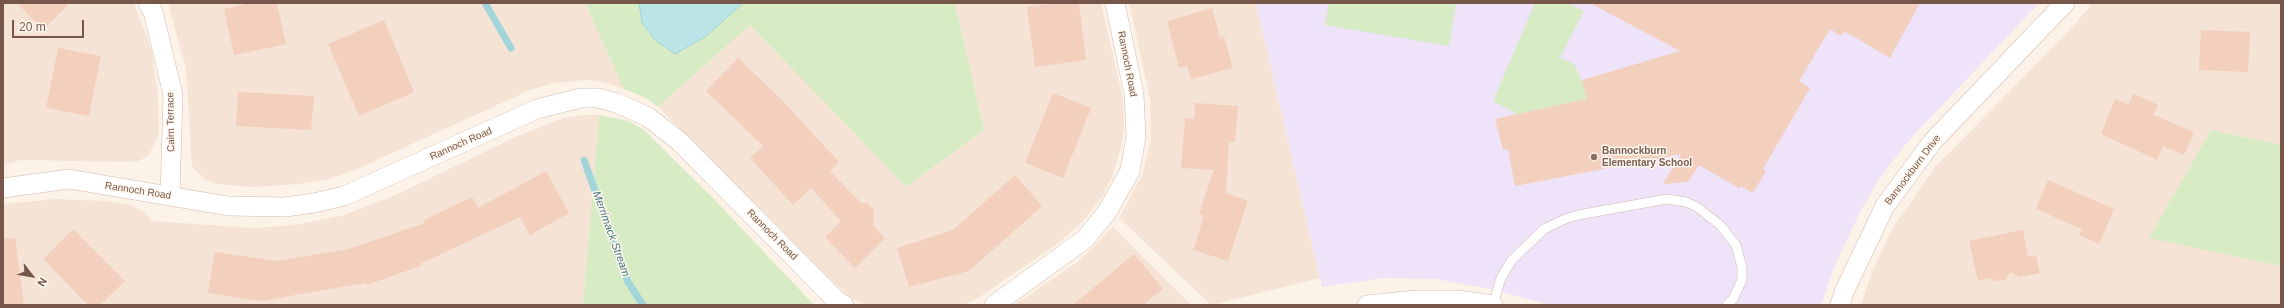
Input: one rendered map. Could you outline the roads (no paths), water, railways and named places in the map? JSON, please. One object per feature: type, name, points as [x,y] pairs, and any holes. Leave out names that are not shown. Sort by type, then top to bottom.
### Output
[{"type":"street","name":"Cairn Terrace","points":[[148,3],[154,12],[173,95],[170,196]]},
{"type":"street","name":"Rannoch Road","points":[[994,305],[1086,239],[1107,212],[1130,171],[1136,137],[1134,94],[1115,3]]},
{"type":"street","name":"Bannockburn Drive","points":[[1840,305],[1844,292],[1885,206],[1933,141],[2065,3]]},
{"type":"street","name":"Rannoch Road","points":[[3,188],[69,179],[228,206],[286,207],[314,204],[344,196],[537,109],[581,98],[598,98],[617,103],[648,116],[679,141],[837,301],[844,305]]},
{"type":"street","points":[[1367,305],[1416,300],[1459,300],[1493,305]]},
{"type":"lane","points":[[1493,305],[1501,278],[1511,261],[1544,229],[1565,218],[1667,199],[1686,202],[1697,207],[1720,225],[1736,245],[1742,268],[1742,280],[1733,299],[1727,305]]},
{"type":"water","points":[[639,3],[743,3],[705,37],[675,54],[655,40],[642,23]]},
{"type":"waterway","name":"Merrimack Stream","points":[[485,3],[511,48]]},
{"type":"waterway","name":"Merrimack Stream","points":[[584,160],[628,282],[643,305]]},
{"type":"place","name":"Bannockburn Elementary School","points":[[1594,157]]}]
